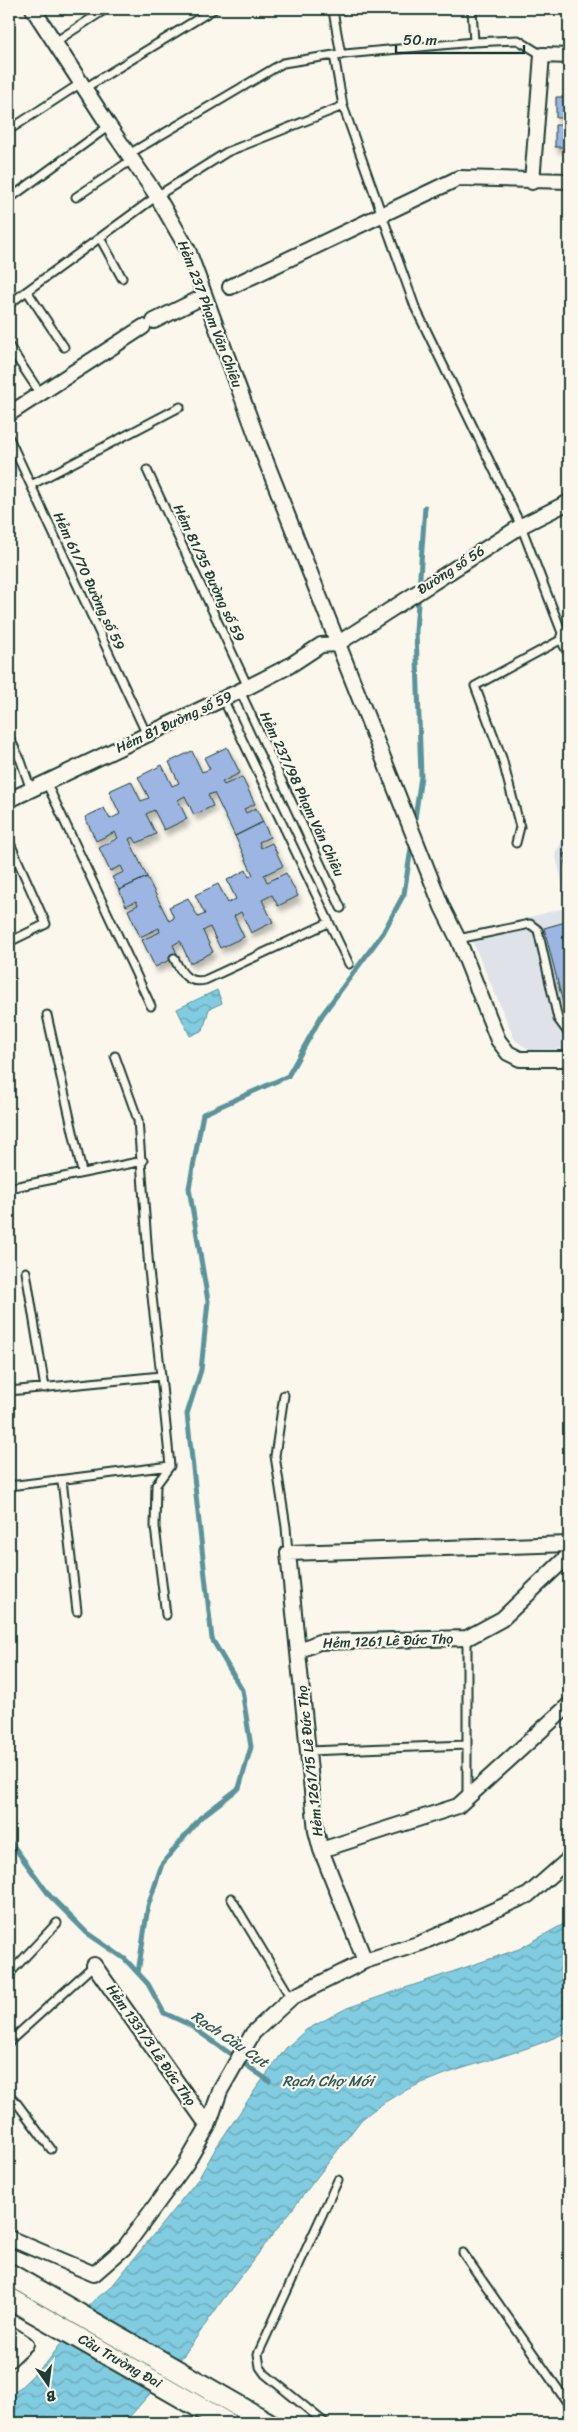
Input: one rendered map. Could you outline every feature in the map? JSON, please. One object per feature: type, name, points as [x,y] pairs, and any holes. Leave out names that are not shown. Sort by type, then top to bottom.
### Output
[{"type":"main road","name":"Cầu Trường Đai","points":[[9,2274],[268,2423]]},
{"type":"main road","name":"Cầu Trường Đai","points":[[9,2298],[227,2423]]},
{"type":"street","name":"Hẻm 237 Phạm Văn Chiêu","points":[[34,9],[109,126],[157,196],[188,250],[260,446],[337,644],[419,851],[442,907],[458,939],[498,1040],[508,1053],[520,1059],[569,1059]]},
{"type":"street","points":[[532,182],[542,55],[569,56]]},
{"type":"street","points":[[230,287],[459,178],[568,184]]},
{"type":"street","points":[[9,414],[148,324],[205,296]]},
{"type":"street","name":"Đường số 56","points":[[337,644],[521,526],[569,502]]},
{"type":"street","name":"Hẻm 81 Đường số 59","points":[[9,800],[244,689],[289,666],[321,645],[337,644]]},
{"type":"street","points":[[288,1553],[569,1544]]},
{"type":"street","name":"Hẻm 1261/15 Lê Đức Thọ","points":[[288,1553],[316,1831],[321,1850],[365,1961]]},
{"type":"street","name":"Hẻm 1261 Lê Đức Thọ","points":[[298,1651],[319,1642],[467,1638],[502,1619],[569,1555]]},
{"type":"street","points":[[321,1850],[458,1806],[569,1706]]},
{"type":"street","points":[[9,2238],[94,2274],[125,2247],[186,2164],[208,2126],[220,2092],[253,2033],[291,1998],[365,1961],[421,1943],[528,1895],[569,1859]]},
{"type":"street","name":"Hẻm 1331/3 Lê Đức Thọ","points":[[94,1965],[208,2126]]},
{"type":"street","points":[[9,2333],[26,2344],[9,2360]]},
{"type":"lane","points":[[55,42],[106,9]]},
{"type":"lane","points":[[9,130],[213,9]]},
{"type":"lane","points":[[343,9],[333,11],[343,106],[415,307],[521,526],[567,643],[474,686],[502,758],[520,827],[516,843]]},
{"type":"lane","points":[[472,9],[474,42]]},
{"type":"lane","points":[[76,197],[131,157],[283,64],[338,55],[474,42],[518,40],[542,55]]},
{"type":"lane","points":[[9,304],[157,196],[227,152],[343,106]]},
{"type":"lane","points":[[9,199],[109,126]]},
{"type":"lane","points":[[100,238],[122,278]]},
{"type":"lane","points":[[26,291],[64,347]]},
{"type":"lane","points":[[9,346],[40,393]]},
{"type":"lane","points":[[30,485],[180,407]]},
{"type":"lane","name":"Hẻm 61/70 Đường số 59","points":[[9,438],[147,735]]},
{"type":"lane","name":"Hẻm 81/35 Đường số 59","points":[[147,470],[244,689]]},
{"type":"lane","name":"Hẻm 237/98 Phạm Văn Chiêu","points":[[244,689],[341,908]]},
{"type":"lane","points":[[223,699],[349,964]]},
{"type":"lane","points":[[9,737],[21,761],[31,790]]},
{"type":"lane","points":[[46,782],[151,1006]]},
{"type":"lane","points":[[9,841],[46,924],[9,942]]},
{"type":"lane","points":[[174,958],[178,968],[190,980],[196,982],[205,980],[328,922]]},
{"type":"lane","points":[[458,939],[530,924],[538,930],[558,1019],[569,1034]]},
{"type":"lane","points":[[46,1015],[82,1172]]},
{"type":"lane","points":[[115,1056],[138,1120],[143,1161],[149,1270],[170,1466],[156,1485],[155,1527],[166,1615]]},
{"type":"lane","points":[[9,1188],[143,1161]]},
{"type":"lane","points":[[26,1272],[45,1388]]},
{"type":"lane","points":[[9,1391],[161,1376]]},
{"type":"lane","points":[[284,1395],[275,1456],[288,1553]]},
{"type":"lane","points":[[9,1486],[170,1466]]},
{"type":"lane","points":[[62,1480],[77,1612]]},
{"type":"lane","points":[[467,1638],[467,1799]]},
{"type":"lane","points":[[308,1751],[467,1745]]},
{"type":"lane","points":[[231,1898],[291,1998]]},
{"type":"lane","points":[[9,1974],[57,1923]]},
{"type":"lane","points":[[9,2042],[94,1965]]},
{"type":"lane","points":[[9,2095],[51,2149]]},
{"type":"lane","points":[[325,2423],[265,2374],[260,2367],[258,2354],[338,2180]]},
{"type":"lane","points":[[463,2253],[569,2405]]},
{"type":"shaded area","points":[[569,829],[569,1049],[529,1050],[515,1040],[469,933],[568,907],[555,853]]},
{"type":"water","points":[[217,990],[222,1003],[209,1009],[203,1030],[190,1036],[177,1009]]},
{"type":"water","name":"Rạch Chợ Mới","points":[[569,1921],[569,2031],[516,2052],[461,2069],[409,2089],[384,2103],[361,2120],[224,2298],[184,2355],[124,2423],[9,2423],[9,2398],[48,2361],[91,2303],[112,2286],[199,2178],[217,2146],[286,2048],[306,2030],[347,2008],[519,1949]]},
{"type":"building","points":[[556,97],[569,97],[569,147],[555,147],[555,125],[565,125],[566,118],[556,118]]},
{"type":"building","points":[[227,747],[240,773],[222,782],[224,785],[242,777],[255,804],[244,809],[246,813],[256,808],[263,822],[235,836],[214,793],[208,795],[213,806],[194,815],[185,796],[178,800],[187,819],[164,830],[154,810],[146,814],[156,834],[137,843],[133,837],[129,839],[147,877],[119,890],[112,877],[124,872],[121,866],[110,871],[99,848],[118,838],[115,832],[96,841],[85,817],[104,808],[110,819],[120,814],[109,791],[131,781],[141,801],[149,798],[138,777],[162,765],[172,786],[179,783],[169,762],[192,751],[202,772],[210,769],[204,758]]},
{"type":"building","points":[[263,822],[270,837],[259,842],[261,848],[272,843],[283,866],[264,875],[267,882],[286,873],[298,896],[278,906],[272,895],[262,900],[273,922],[251,933],[241,912],[234,916],[244,937],[220,948],[210,927],[203,931],[213,952],[190,963],[180,941],[173,945],[178,956],[155,967],[142,940],[160,932],[159,928],[140,937],[128,910],[138,905],[136,901],[126,906],[119,890],[147,877],[169,921],[174,918],[169,907],[188,898],[198,917],[205,914],[195,895],[218,884],[228,903],[236,899],[227,880],[246,870],[249,877],[253,875],[235,836]]},
{"type":"building","points":[[569,853],[569,877],[563,854]]},
{"type":"building","points":[[569,921],[569,1027],[544,928]]},
{"type":"waterway","points":[[414,826],[421,776],[416,631],[425,507]]},
{"type":"waterway","points":[[138,1973],[148,1906],[162,1864],[200,1818],[239,1788],[251,1747],[242,1690],[212,1639],[187,1414],[201,1370],[208,1301],[189,1188],[203,1114],[288,1076],[322,1015],[383,933],[404,894],[412,842]]},
{"type":"waterway","name":"Rạch Cầu Cụt","points":[[9,1840],[50,1896],[87,1933],[125,1959],[148,1984],[164,2013],[188,2024],[269,2081]]}]
